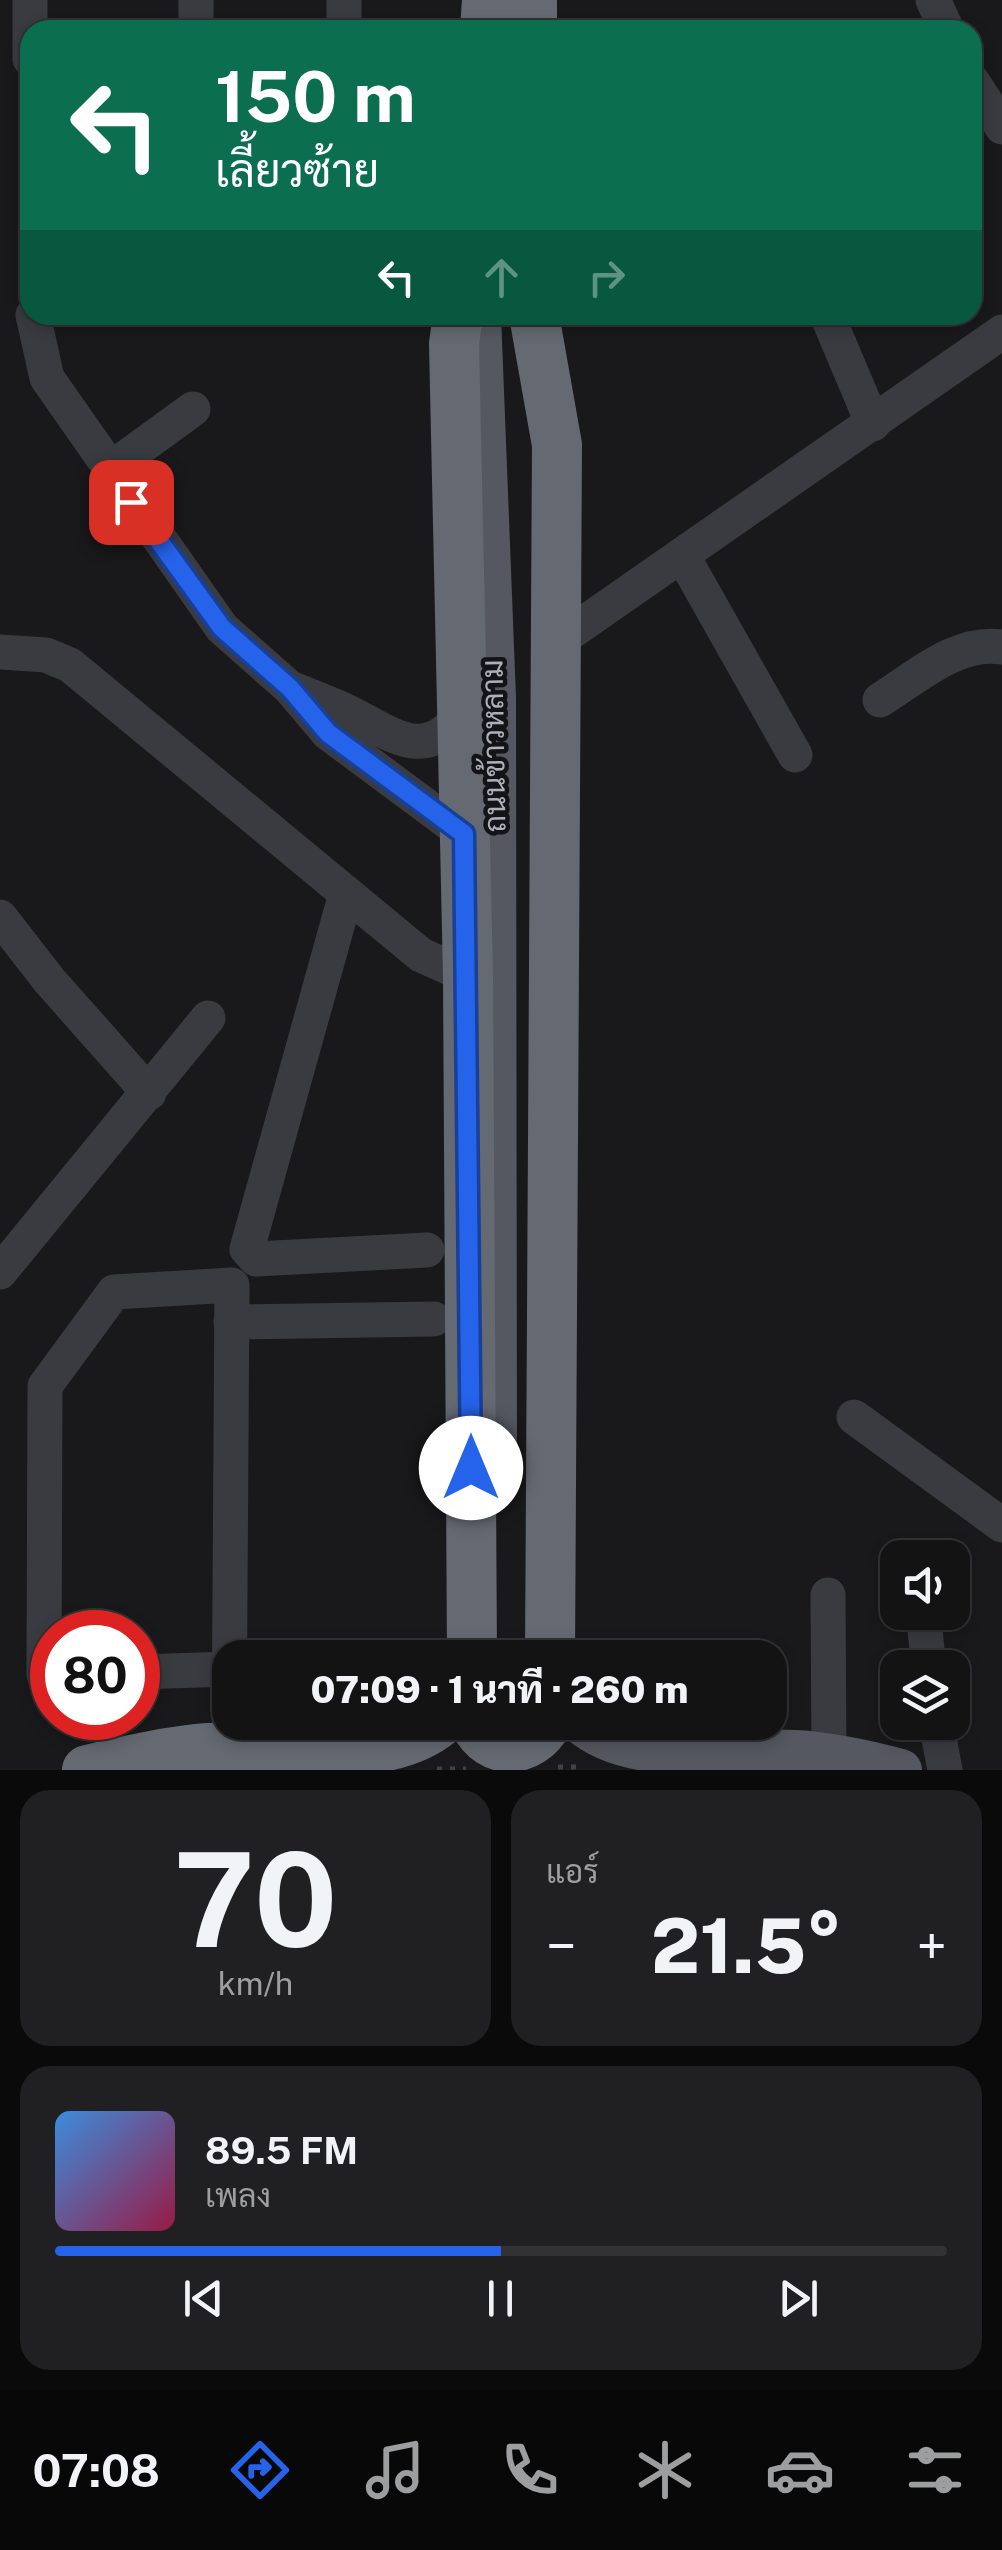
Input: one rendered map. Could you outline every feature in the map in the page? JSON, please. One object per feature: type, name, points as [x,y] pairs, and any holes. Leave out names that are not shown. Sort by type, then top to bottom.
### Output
[{"type":"highway","points":[[457,325],[454,344],[496,703],[464,834],[472,1640]]},
{"type":"highway","points":[[535,325],[557,445],[544,1640]]},
{"type":"highway","points":[[87,1770],[207,1748],[390,1748],[415,1740]]},
{"type":"highway","points":[[487,1740],[511,1748],[535,1740]]},
{"type":"main road","name":"ถนนข้าวหลาม","points":[[480,325],[543,1640]]},
{"type":"main road","name":"ถนนข้าวหลาม","points":[[496,1640],[496,703],[534,325]]},
{"type":"main road","points":[[496,1740],[496,1770]]},
{"type":"main road","points":[[528,1740],[528,1770]]},
{"type":"main road","points":[[603,1740],[620,1748],[650,1752],[794,1751],[901,1770]]},
{"type":"street","points":[[982,96],[1002,127]]},
{"type":"street","points":[[35,325],[48,378],[108,470],[222,628],[290,688],[328,733],[464,834]]},
{"type":"street","points":[[831,325],[873,424]]},
{"type":"street","points":[[554,644],[1002,332]]},
{"type":"street","points":[[108,470],[193,409]]},
{"type":"street","points":[[682,555],[795,754]]},
{"type":"street","points":[[880,700],[960,650],[1002,647]]},
{"type":"street","points":[[0,652],[46,655],[70,666],[421,954],[468,976]]},
{"type":"street","points":[[290,688],[348,712],[398,741],[428,739],[496,703]]},
{"type":"street","points":[[346,894],[247,1249],[256,1259],[427,1250]]},
{"type":"street","points":[[0,917],[49,980],[149,1093]]},
{"type":"street","points":[[0,1272],[208,1018]]},
{"type":"street","points":[[44,1610],[45,1386],[114,1292],[232,1286],[230,1640]]},
{"type":"street","points":[[232,1322],[434,1319]]},
{"type":"street","points":[[854,1416],[1002,1524]]},
{"type":"street","points":[[828,1595],[829,1756]]},
{"type":"street","points":[[160,1671],[212,1670]]},
{"type":"street","points":[[229,1740],[229,1748]]},
{"type":"street","points":[[939,1740],[945,1770]]},
{"type":"route","points":[[131,502],[222,628],[290,688],[328,733],[464,834],[471,1468]]}]
